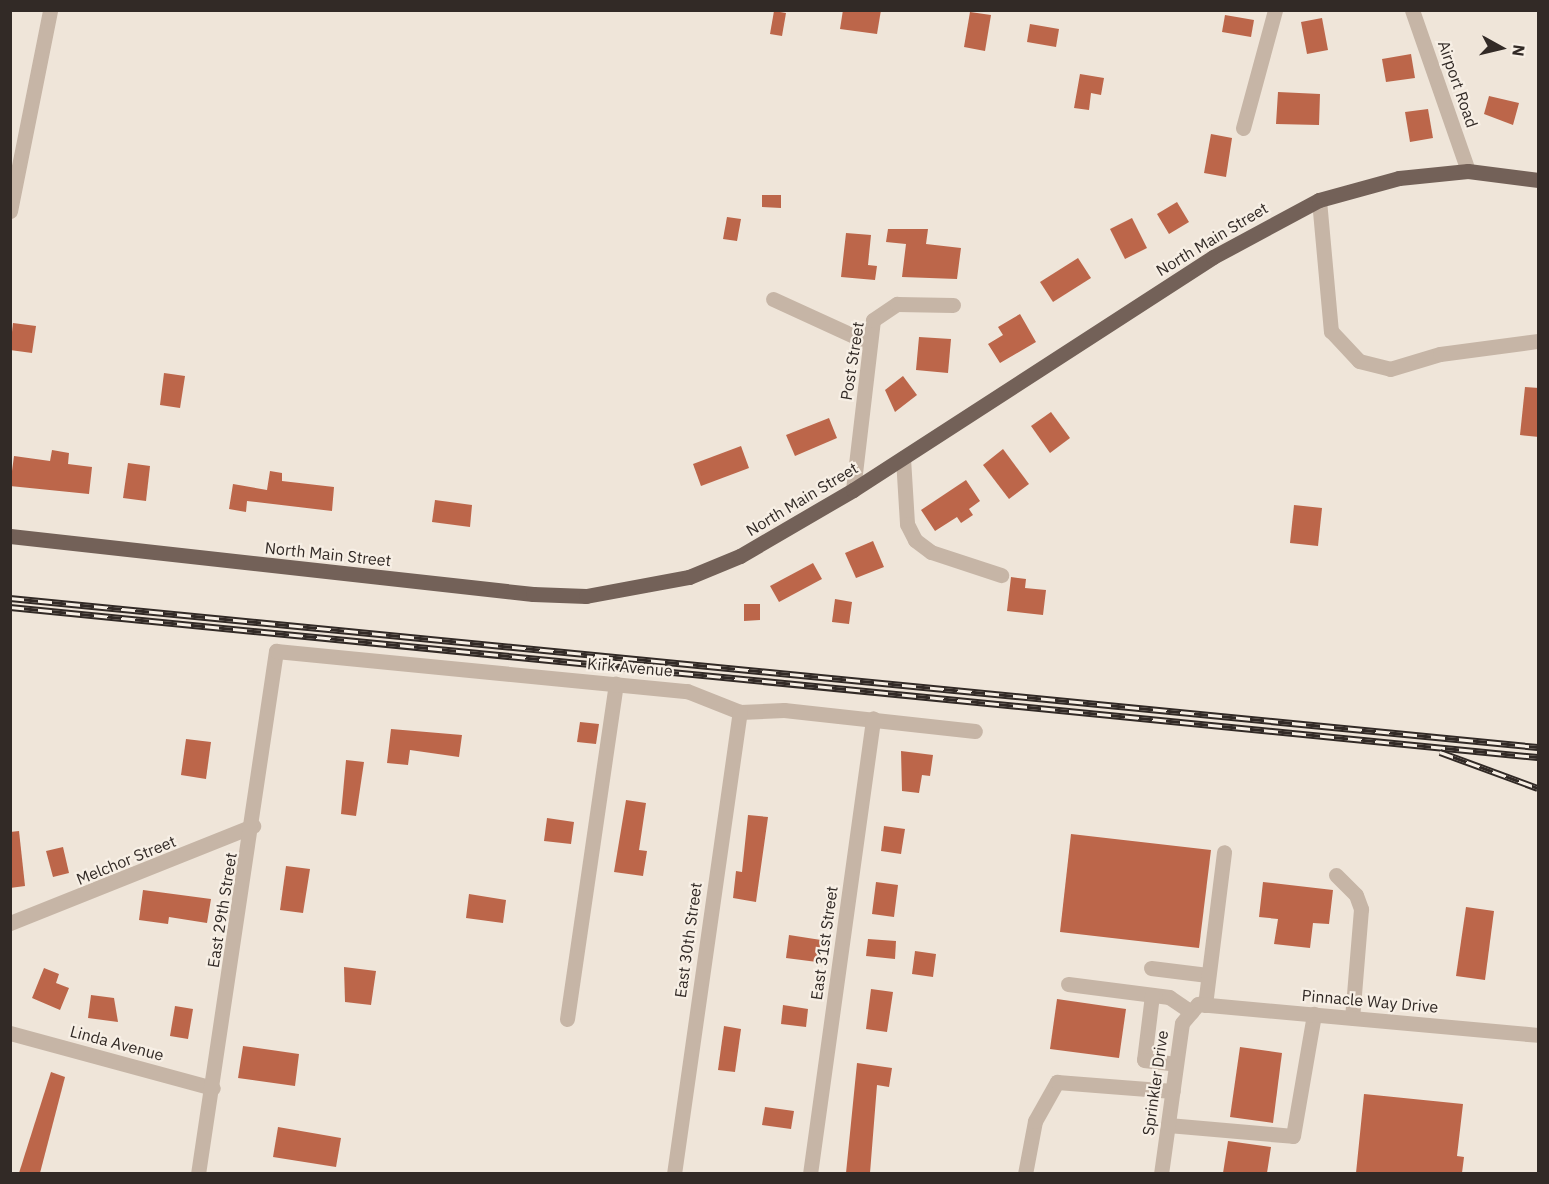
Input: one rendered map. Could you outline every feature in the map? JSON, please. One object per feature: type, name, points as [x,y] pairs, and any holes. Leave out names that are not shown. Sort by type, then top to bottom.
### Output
[{"type":"main road","name":"North Main Street","points":[[10,536],[586,596],[689,578],[740,556],[853,490],[1213,257],[1319,200],[1399,178],[1468,171],[1539,180]]},
{"type":"street","points":[[10,210],[50,10]]},
{"type":"street","points":[[1243,128],[1275,10]]},
{"type":"street","name":"Airport Road","points":[[1412,10],[1468,171]]},
{"type":"street","points":[[1319,200],[1331,331],[1359,361],[1390,369],[1440,354],[1539,341]]},
{"type":"street","points":[[773,299],[869,343]]},
{"type":"street","name":"Post Street","points":[[853,490],[873,320],[883,310],[897,304],[953,305]]},
{"type":"street","points":[[903,458],[907,524],[915,540],[931,552],[1001,575]]},
{"type":"street","name":"Kirk Avenue","points":[[276,651],[687,691],[740,712],[784,710],[975,731]]},
{"type":"street","name":"East 29th Street","points":[[198,1173],[253,826],[276,651]]},
{"type":"street","points":[[567,1018],[616,684]]},
{"type":"street","name":"East 30th Street","points":[[674,1173],[740,712]]},
{"type":"street","name":"East 31st Street","points":[[810,1173],[873,718]]},
{"type":"street","name":"Melchor Street","points":[[10,923],[253,826]]},
{"type":"street","name":"Sprinkler Drive","points":[[1161,1173],[1182,1023],[1198,1007],[1209,975],[1224,852]]},
{"type":"street","points":[[1336,875],[1356,895],[1361,909],[1352,1018]]},
{"type":"street","points":[[1151,968],[1209,975]]},
{"type":"street","points":[[1068,984],[1169,997],[1198,1007]]},
{"type":"street","points":[[1152,995],[1144,1060],[1176,1064]]},
{"type":"street","name":"Pinnacle Way Drive","points":[[1198,1007],[1314,1014],[1539,1035]]},
{"type":"street","points":[[1168,1125],[1293,1136],[1314,1014]]},
{"type":"street","name":"Linda Avenue","points":[[10,1034],[213,1088]]},
{"type":"street","points":[[1025,1173],[1035,1120],[1057,1082],[1173,1091]]},
{"type":"building","points":[[843,10],[881,10],[877,34],[840,29]]},
{"type":"building","points":[[774,11],[786,13],[782,36],[770,34]]},
{"type":"building","points":[[970,12],[991,15],[985,51],[964,47]]},
{"type":"building","points":[[1225,15],[1254,20],[1251,37],[1222,32]]},
{"type":"building","points":[[1322,18],[1328,50],[1307,54],[1301,22]]},
{"type":"building","points":[[1030,24],[1059,29],[1056,47],[1027,42]]},
{"type":"building","points":[[1411,54],[1415,78],[1386,82],[1382,59]]},
{"type":"building","points":[[1080,74],[1104,78],[1101,95],[1091,93],[1089,110],[1074,108]]},
{"type":"building","points":[[1278,92],[1320,94],[1319,125],[1276,124]]},
{"type":"building","points":[[1489,96],[1519,103],[1513,125],[1484,114]]},
{"type":"building","points":[[1428,109],[1433,138],[1410,142],[1405,112]]},
{"type":"building","points":[[1211,134],[1232,138],[1226,177],[1204,173]]},
{"type":"building","points":[[762,195],[781,195],[781,208],[762,207]]},
{"type":"building","points":[[1177,202],[1189,222],[1169,234],[1157,214]]},
{"type":"building","points":[[727,217],[741,219],[737,241],[723,239]]},
{"type":"building","points":[[1132,218],[1147,248],[1125,259],[1110,229]]},
{"type":"building","points":[[888,229],[928,229],[926,244],[961,248],[957,279],[902,277],[906,244],[886,242]]},
{"type":"building","points":[[846,233],[871,235],[868,265],[877,266],[875,280],[841,277]]},
{"type":"building","points":[[1078,258],[1091,278],[1053,302],[1040,282]]},
{"type":"building","points":[[1020,314],[1036,342],[1000,363],[988,344],[1003,335],[998,327]]},
{"type":"building","points":[[13,323],[36,326],[32,353],[10,350]]},
{"type":"building","points":[[919,337],[951,339],[948,373],[916,370]]},
{"type":"building","points":[[164,373],[185,376],[180,408],[160,405]]},
{"type":"building","points":[[903,376],[917,395],[895,412],[885,390]]},
{"type":"building","points":[[1525,387],[1539,388],[1539,437],[1520,435]]},
{"type":"building","points":[[1051,412],[1070,438],[1050,453],[1031,426]]},
{"type":"building","points":[[829,418],[837,438],[795,456],[786,435]]},
{"type":"building","points":[[741,446],[749,468],[701,486],[693,464]]},
{"type":"building","points":[[1003,449],[1029,484],[1009,499],[983,465]]},
{"type":"building","points":[[52,450],[69,453],[68,464],[92,467],[89,494],[10,486],[14,456],[50,461]]},
{"type":"building","points":[[128,463],[150,466],[146,501],[123,498]]},
{"type":"building","points":[[270,471],[282,473],[282,481],[334,487],[332,511],[247,501],[246,512],[229,509],[233,484],[267,490]]},
{"type":"building","points":[[966,480],[980,501],[969,509],[973,515],[961,523],[957,517],[935,531],[921,510]]},
{"type":"building","points":[[435,500],[472,505],[470,527],[432,522]]},
{"type":"building","points":[[1294,505],[1322,508],[1318,546],[1290,543]]},
{"type":"building","points":[[873,541],[884,567],[856,578],[845,553]]},
{"type":"building","points":[[813,563],[822,579],[779,602],[770,586]]},
{"type":"building","points":[[1011,577],[1026,579],[1025,588],[1046,590],[1043,615],[1007,611]]},
{"type":"building","points":[[835,599],[852,602],[849,624],[832,622]]},
{"type":"building","points":[[744,604],[760,604],[760,620],[744,621]]},
{"type":"building","points":[[580,722],[599,724],[596,744],[577,742]]},
{"type":"building","points":[[391,729],[462,735],[459,757],[410,750],[408,765],[387,763]]},
{"type":"building","points":[[186,739],[211,742],[206,779],[181,775]]},
{"type":"building","points":[[901,751],[933,755],[930,776],[922,775],[919,793],[902,791]]},
{"type":"building","points":[[346,760],[364,762],[356,816],[341,814]]},
{"type":"building","points":[[626,800],[646,803],[639,850],[647,851],[643,876],[614,872]]},
{"type":"building","points":[[748,815],[768,817],[756,902],[733,898],[736,871],[742,872]]},
{"type":"building","points":[[547,818],[574,822],[571,844],[544,841]]},
{"type":"building","points":[[884,826],[905,829],[901,854],[881,851]]},
{"type":"building","points":[[19,831],[25,886],[10,888],[10,832]]},
{"type":"building","points":[[1071,834],[1211,850],[1199,948],[1060,932]]},
{"type":"building","points":[[63,847],[69,873],[53,877],[46,851]]},
{"type":"building","points":[[286,866],[310,869],[303,913],[280,910]]},
{"type":"building","points":[[876,882],[898,885],[894,917],[872,914]]},
{"type":"building","points":[[1263,882],[1333,890],[1329,924],[1313,923],[1310,948],[1274,944],[1278,919],[1259,917]]},
{"type":"building","points":[[143,890],[211,899],[207,923],[169,917],[168,924],[139,920]]},
{"type":"building","points":[[469,894],[506,900],[503,923],[466,918]]},
{"type":"building","points":[[1466,907],[1494,911],[1485,980],[1456,976]]},
{"type":"building","points":[[789,935],[821,940],[817,962],[786,958]]},
{"type":"building","points":[[868,939],[896,941],[895,959],[866,956]]},
{"type":"building","points":[[915,951],[936,954],[933,977],[912,974]]},
{"type":"building","points":[[344,967],[376,971],[371,1005],[345,1002]]},
{"type":"building","points":[[44,968],[59,974],[56,983],[69,988],[60,1010],[32,998]]},
{"type":"building","points":[[871,989],[893,992],[887,1032],[866,1029]]},
{"type":"building","points":[[91,995],[114,998],[118,1022],[88,1018]]},
{"type":"building","points":[[1057,999],[1126,1009],[1119,1058],[1050,1049]]},
{"type":"building","points":[[783,1005],[808,1009],[806,1027],[781,1024]]},
{"type":"building","points":[[175,1006],[193,1009],[188,1039],[170,1036]]},
{"type":"building","points":[[724,1026],[741,1029],[735,1072],[718,1070]]},
{"type":"building","points":[[243,1046],[299,1054],[295,1086],[238,1078]]},
{"type":"building","points":[[1240,1047],[1282,1053],[1273,1123],[1230,1117]]},
{"type":"building","points":[[857,1063],[892,1068],[889,1087],[877,1085],[870,1173],[846,1173]]},
{"type":"building","points":[[51,1072],[65,1077],[40,1173],[19,1173]]},
{"type":"building","points":[[1364,1094],[1463,1104],[1457,1156],[1464,1157],[1462,1173],[1356,1173]]},
{"type":"building","points":[[765,1107],[794,1111],[791,1129],[762,1125]]},
{"type":"building","points":[[278,1127],[341,1138],[336,1167],[273,1157]]},
{"type":"building","points":[[1228,1141],[1271,1147],[1267,1173],[1223,1173]]},
{"type":"railway","points":[[10,598],[1538,747]]},
{"type":"railway","points":[[10,607],[1538,757]]},
{"type":"railway","points":[[1440,752],[1538,788]]}]
